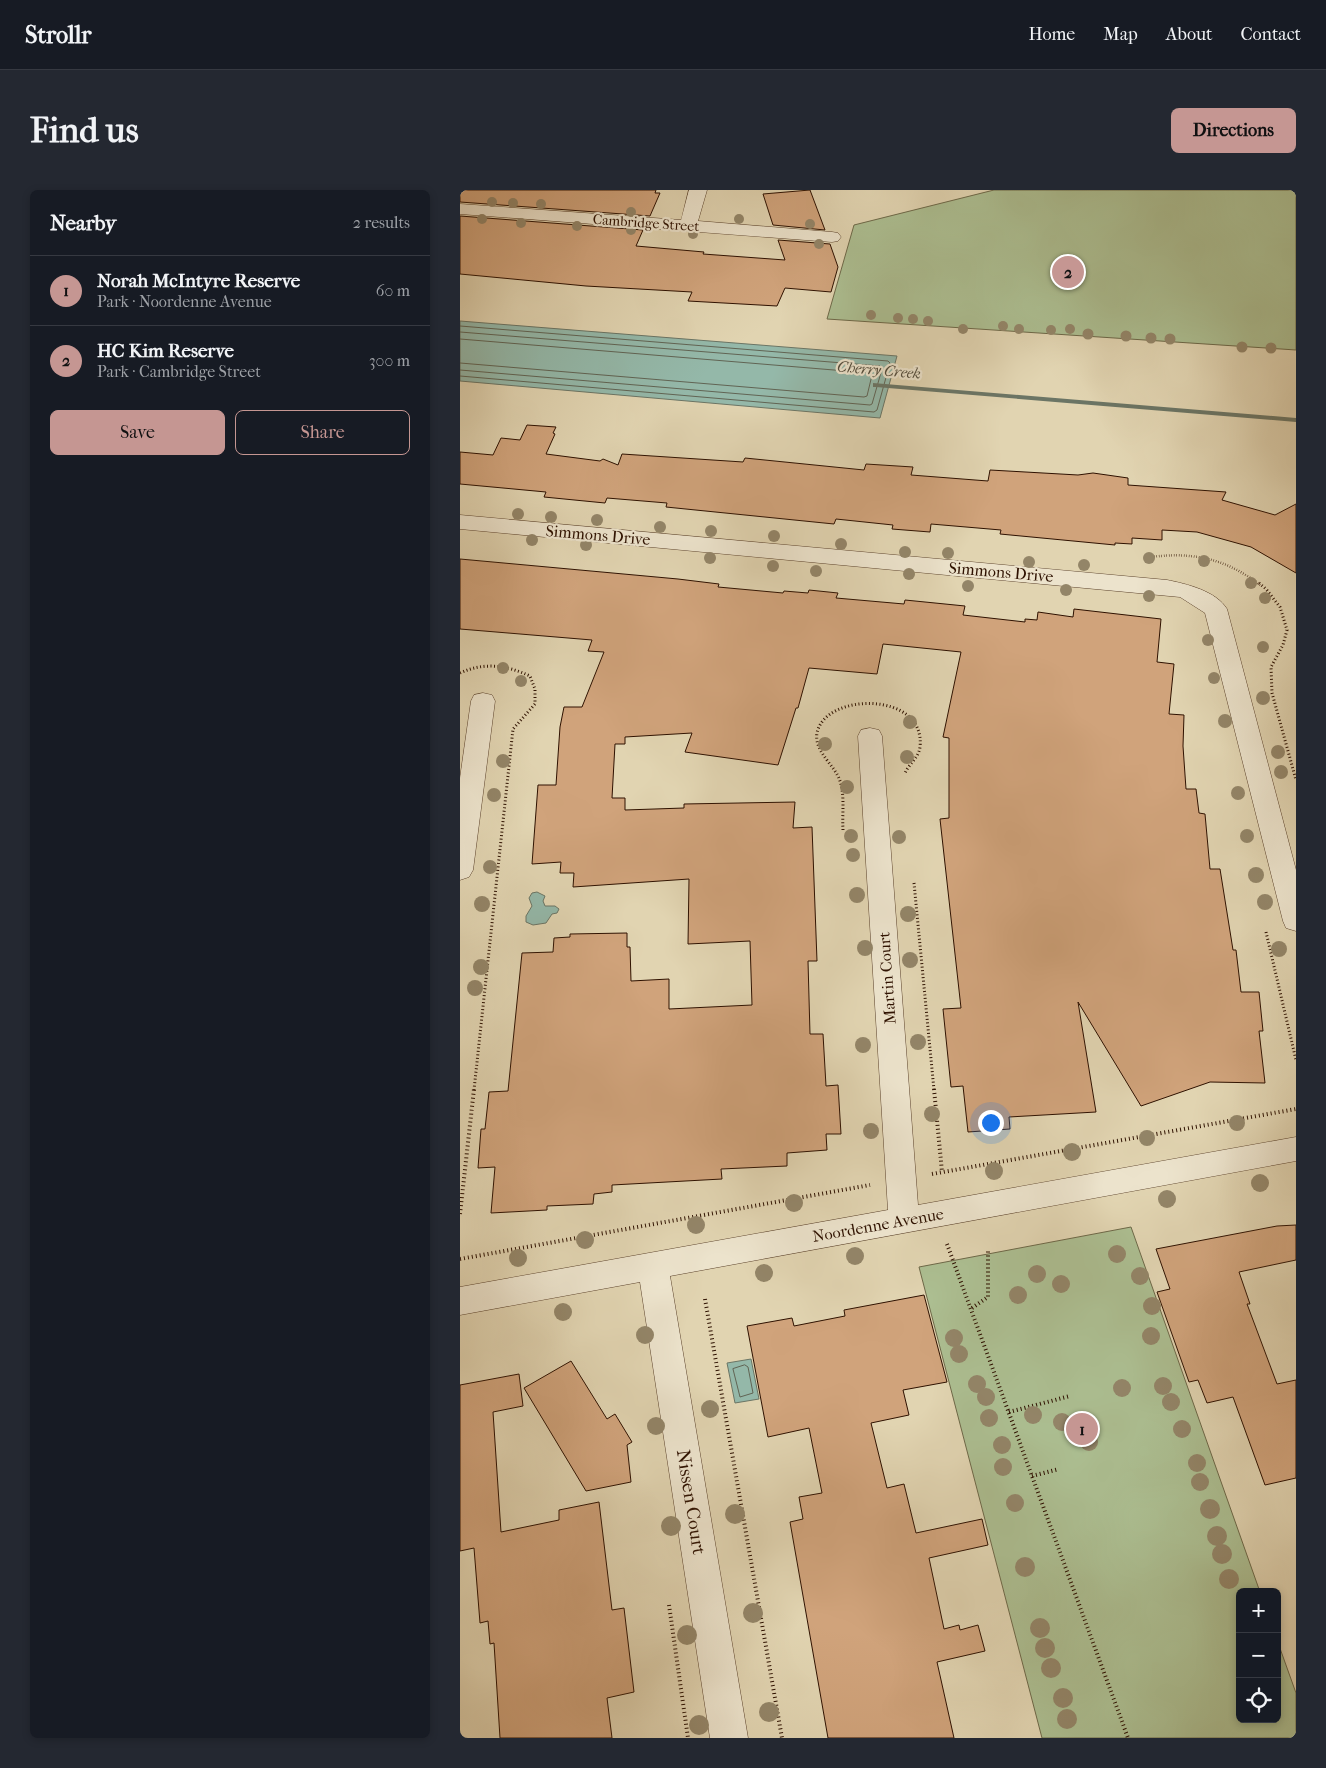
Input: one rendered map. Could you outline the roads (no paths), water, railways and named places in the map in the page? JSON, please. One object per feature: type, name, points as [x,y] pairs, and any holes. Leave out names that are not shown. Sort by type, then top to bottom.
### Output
[{"type":"street","points":[[688,226],[698,190]]},
{"type":"street","name":"Cambridge Street","points":[[460,209],[832,237]]},
{"type":"street","name":"Simmons Drive","points":[[460,522],[1167,586],[1187,590],[1216,609],[1296,921]]},
{"type":"street","points":[[460,870],[483,701]]},
{"type":"street","name":"Martin Court","points":[[870,736],[904,1220]]},
{"type":"street","name":"Noordenne Avenue","points":[[460,1301],[1296,1149]]},
{"type":"street","name":"Nissen Court","points":[[653,1266],[729,1738]]},
{"type":"water","points":[[460,321],[897,356],[880,418],[460,381]]},
{"type":"water","points":[[537,892],[545,896],[543,901],[545,906],[555,906],[559,909],[557,913],[552,914],[546,923],[533,925],[526,922],[526,916],[532,906],[529,898],[532,893]]},
{"type":"water","points":[[751,1359],[759,1399],[735,1403],[727,1363]]},
{"type":"waterway","name":"Cherry Creek","points":[[876,385],[1296,420]]},
{"type":"place","name":"HC Kim Reserve","points":[[1068,272]]},
{"type":"place","name":"Norah McIntyre Reserve","points":[[1082,1429]]}]
